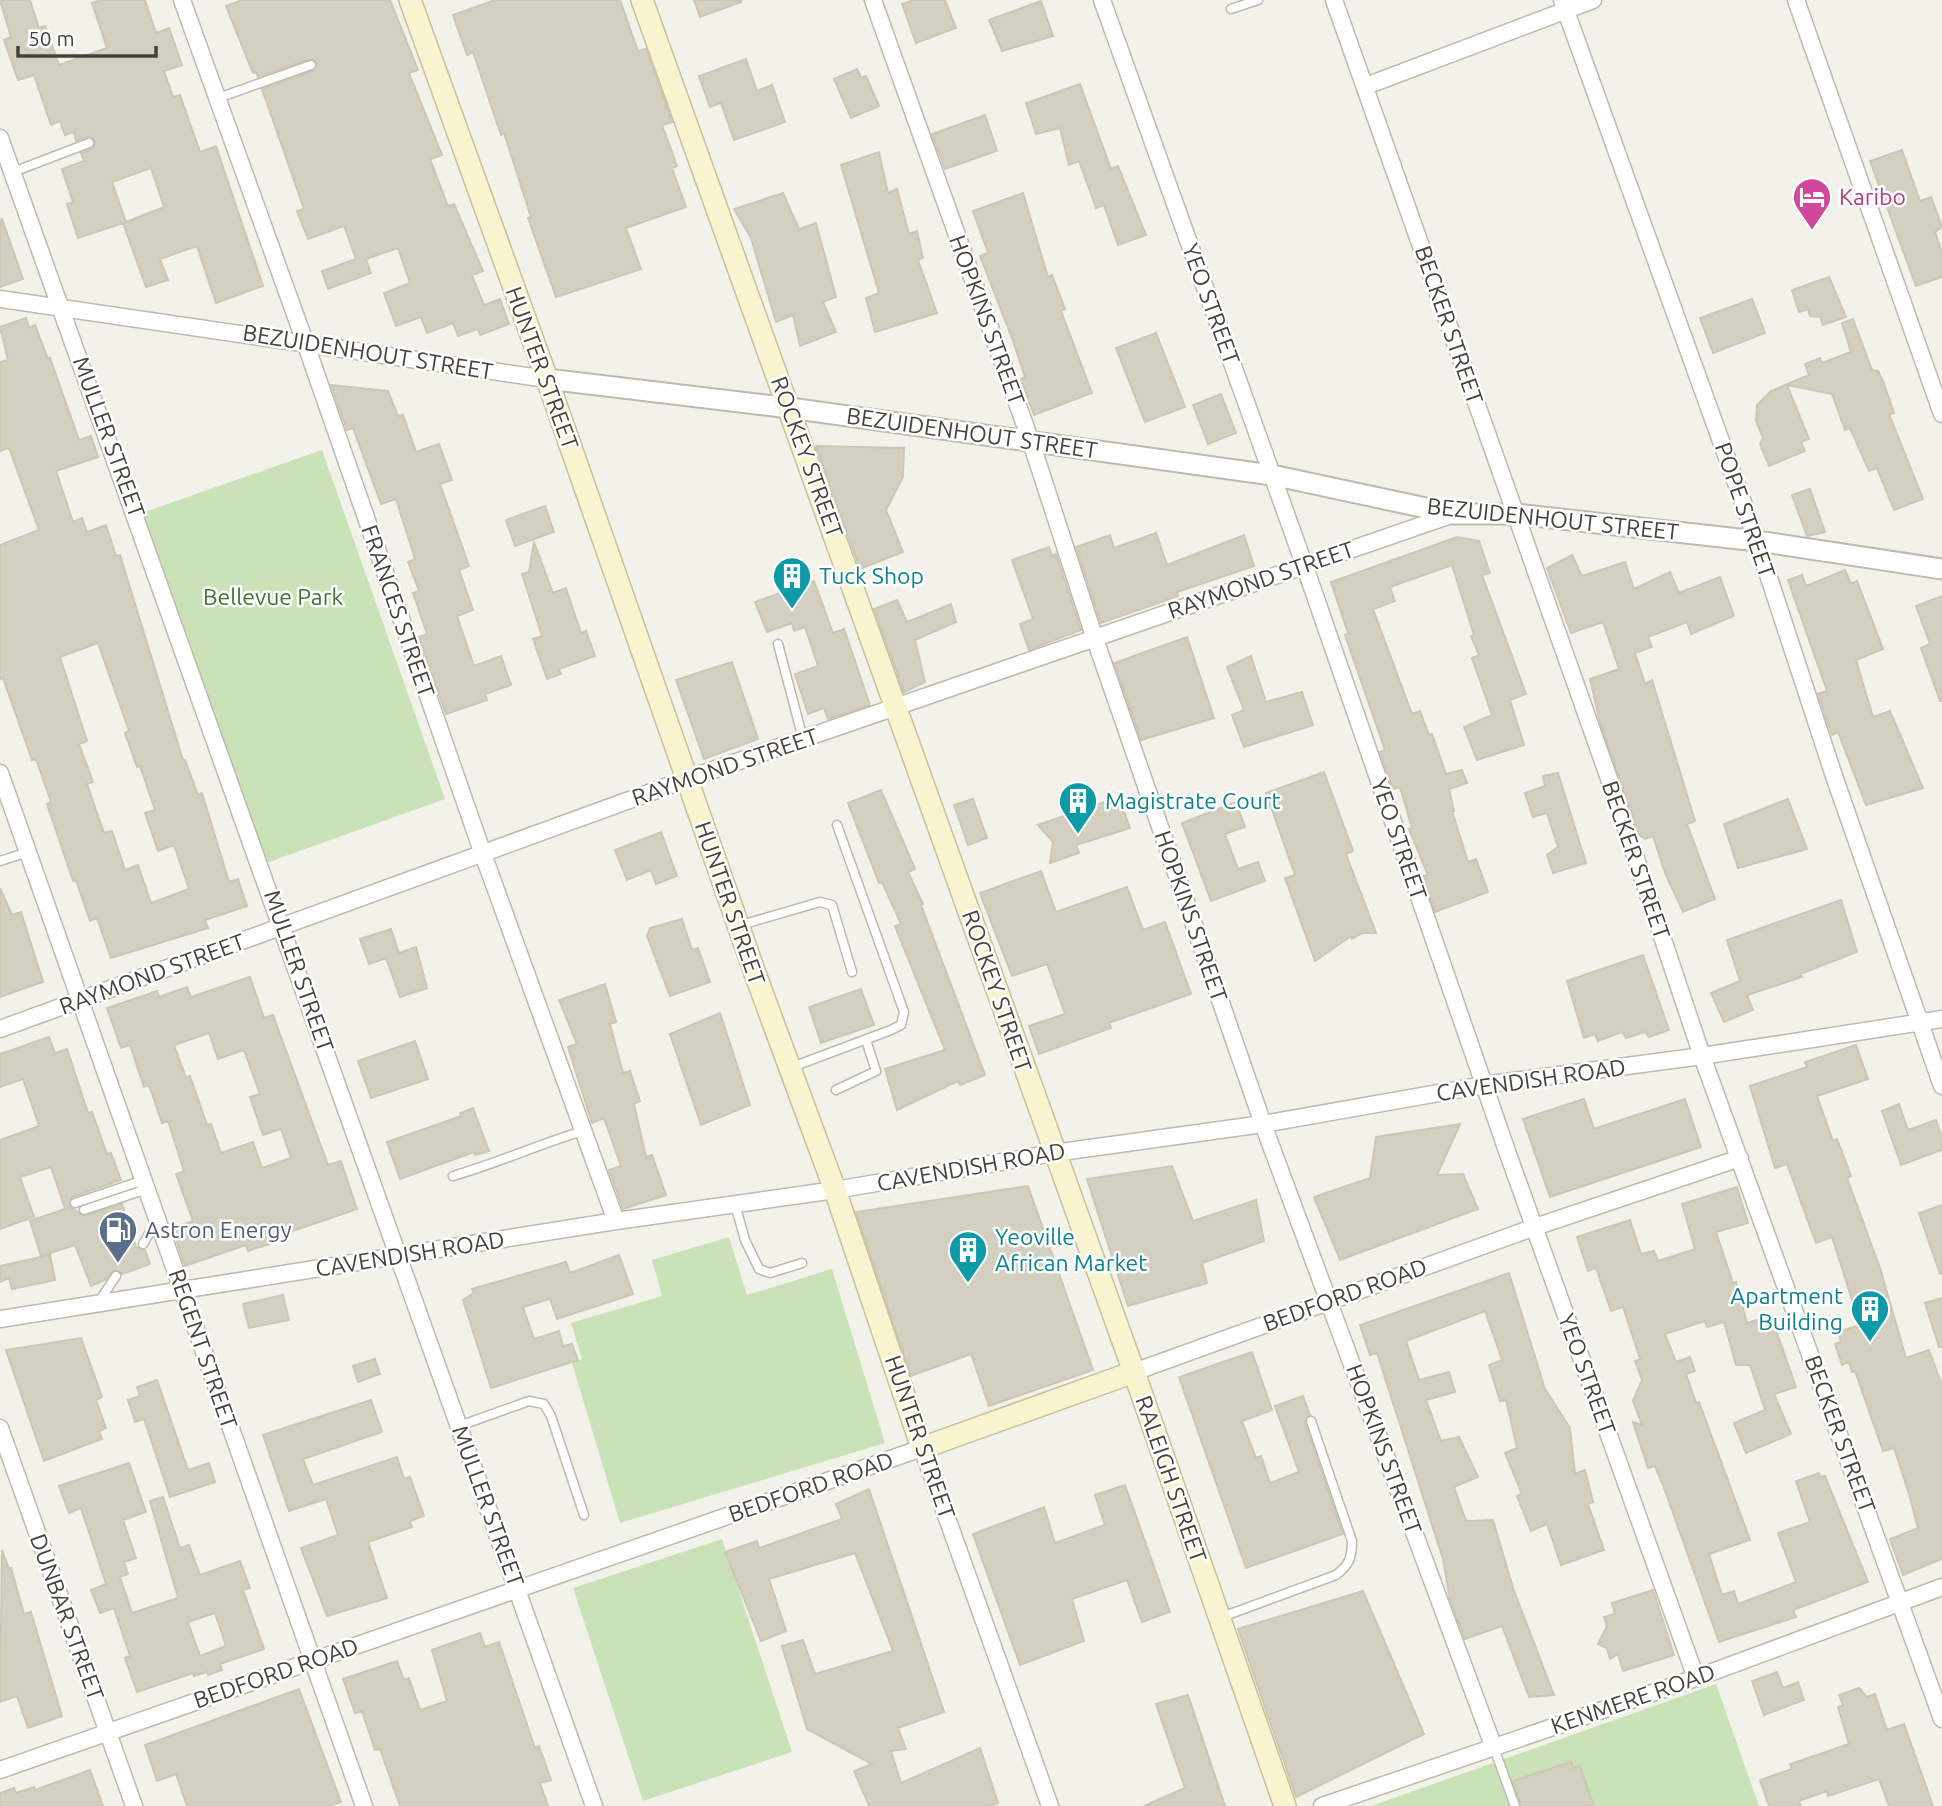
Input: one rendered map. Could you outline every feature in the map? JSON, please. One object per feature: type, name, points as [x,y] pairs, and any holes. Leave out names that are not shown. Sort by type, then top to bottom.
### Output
[{"type":"main road","name":"HUNTER STREET","points":[[410,0],[547,379],[738,926],[835,1191],[922,1448]]},
{"type":"main road","name":"ROCKEY STREET","points":[[642,0],[1054,1153]]},
{"type":"main road","name":"RALEIGH STREET","points":[[1054,1153],[1134,1372],[1285,1806]]},
{"type":"main road","name":"BEDFORD ROAD","points":[[922,1448],[1134,1372]]},
{"type":"street","name":"FRANCES STREET","points":[[182,0],[305,342],[482,854],[616,1221]]},
{"type":"street","name":"HOPKINS STREET","points":[[873,0],[1031,442],[1095,639],[1263,1124],[1494,1748]]},
{"type":"street","name":"YEO STREET","points":[[1102,0],[1304,564],[1484,1085],[1696,1678]]},
{"type":"street","name":"BECKER STREET","points":[[1334,0],[1612,788],[1702,1056],[1942,1719]]},
{"type":"street","points":[[1366,86],[1564,5],[1593,0]]},
{"type":"street","points":[[1796,0],[1942,414]]},
{"type":"street","name":"POPE STREET","points":[[1564,5],[1757,541],[1942,1086]]},
{"type":"street","name":"MULLER STREET","points":[[0,138],[63,307],[594,1806]]},
{"type":"street","name":"BEZUIDENHOUT STREET","points":[[0,299],[547,379],[790,408],[1272,475],[1454,514],[1516,514],[1757,541],[1942,569]]},
{"type":"street","name":"RAYMOND STREET","points":[[0,1029],[687,779],[1454,514]]},
{"type":"street","name":"REGENT STREET","points":[[0,774],[365,1806]]},
{"type":"street","name":"CAVENDISH ROAD","points":[[0,1320],[616,1221],[835,1191],[1054,1153],[1263,1124],[1484,1085],[1702,1056],[1942,1019]]},
{"type":"street","name":"BEDFORD ROAD","points":[[1134,1372],[1535,1227],[1740,1158]]},
{"type":"street","name":"DUNBAR STREET","points":[[0,1428],[134,1806]]},
{"type":"street","name":"BEDFORD ROAD","points":[[0,1770],[922,1448]]},
{"type":"street","name":"HUNTER STREET","points":[[922,1448],[1050,1806]]},
{"type":"street","name":"KENMERE ROAD","points":[[1322,1806],[1696,1678],[1942,1587]]},
{"type":"lane","points":[[1231,9],[1258,0]]},
{"type":"lane","points":[[218,97],[311,65]]},
{"type":"lane","points":[[13,172],[89,143]]},
{"type":"lane","points":[[778,644],[803,739]]},
{"type":"lane","points":[[789,1068],[901,1024],[904,1012],[837,825]]},
{"type":"lane","points":[[0,861],[28,852]]},
{"type":"lane","points":[[738,926],[820,902],[832,905],[852,972]]},
{"type":"lane","points":[[836,1090],[876,1071],[866,1040]]},
{"type":"lane","points":[[453,1176],[583,1131]]},
{"type":"lane","points":[[75,1203],[146,1185]]},
{"type":"lane","points":[[84,1210],[146,1185]]},
{"type":"lane","points":[[735,1204],[745,1240],[759,1269],[770,1273],[802,1263]]},
{"type":"lane","points":[[143,1244],[158,1219]]},
{"type":"lane","points":[[98,1304],[116,1276]]},
{"type":"lane","points":[[459,1426],[529,1401],[544,1404],[551,1416],[584,1515]]},
{"type":"lane","points":[[1219,1618],[1336,1575],[1347,1567],[1352,1556],[1352,1541],[1311,1421]]},
{"type":"lane","points":[[1494,1748],[1515,1806]]},
{"type":"green space","name":"Bellevue Park","points":[[322,450],[445,799],[266,863],[142,513]]},
{"type":"green space","points":[[729,1237],[747,1295],[832,1269],[885,1443],[620,1523],[572,1363],[582,1359],[571,1323],[662,1296],[652,1260]]},
{"type":"green space","points":[[722,1539],[792,1752],[643,1801],[573,1588]]},
{"type":"green space","points":[[1716,1684],[1759,1806],[1371,1806]]},
{"type":"building","points":[[0,0],[30,0],[39,28],[45,26],[59,65],[107,48],[92,3],[101,0],[145,0],[156,33],[169,28],[182,65],[164,71],[173,97],[180,95],[200,152],[216,146],[263,286],[216,303],[197,246],[160,259],[168,280],[146,287],[123,223],[78,238],[67,204],[73,202],[62,169],[84,161],[81,153],[94,148],[95,141],[89,136],[76,141],[74,132],[65,135],[60,121],[51,125],[34,75],[18,80],[4,40],[11,37]],"holes":[[[151,168],[164,207],[126,222],[112,182]]]},
{"type":"building","points":[[242,0],[390,0],[418,70],[409,73],[442,155],[430,159],[448,206],[454,204],[483,271],[472,275],[484,305],[500,299],[509,324],[480,335],[478,329],[458,336],[453,323],[427,333],[421,317],[396,326],[384,293],[410,283],[398,248],[366,259],[371,273],[328,289],[322,271],[356,259],[344,226],[308,239],[297,211],[304,209],[262,89],[313,71],[317,63],[309,59],[258,77],[256,72],[253,73],[226,6]]},
{"type":"building","points":[[495,0],[620,0],[638,51],[646,49],[672,122],[662,125],[677,166],[672,168],[686,207],[626,228],[641,269],[556,297],[528,218],[531,217],[504,133],[501,135],[473,52],[467,55],[453,15]]},
{"type":"building","points":[[694,0],[741,0],[741,2],[700,17]]},
{"type":"building","points":[[914,0],[945,0],[956,28],[916,43],[902,4]]},
{"type":"building","points":[[1041,1],[1053,36],[1002,51],[989,20]]},
{"type":"building","points":[[746,59],[757,91],[772,85],[785,122],[734,140],[721,103],[710,107],[699,76]]},
{"type":"building","points":[[857,69],[861,78],[866,76],[879,106],[851,118],[834,79]]},
{"type":"building","points":[[1080,84],[1111,169],[1118,166],[1146,235],[1118,245],[1104,205],[1096,208],[1079,161],[1069,165],[1060,128],[1036,134],[1026,103]]},
{"type":"building","points":[[985,115],[997,151],[945,169],[932,134]]},
{"type":"building","points":[[1902,150],[1920,201],[1931,197],[1942,227],[1935,232],[1942,253],[1942,277],[1916,286],[1870,161]]},
{"type":"building","points":[[879,152],[888,193],[897,189],[909,234],[917,231],[923,258],[918,260],[937,313],[875,332],[866,298],[879,293],[841,165]]},
{"type":"building","points":[[783,193],[799,229],[816,223],[836,297],[823,302],[836,332],[800,346],[793,315],[776,322],[751,238],[734,209]]},
{"type":"building","points":[[1023,193],[1048,277],[1052,275],[1065,309],[1061,311],[1092,393],[1034,415],[1021,379],[1025,377],[1012,338],[980,256],[988,253],[973,211]]},
{"type":"building","points":[[2,219],[23,279],[0,287],[0,220]]},
{"type":"building","points":[[1829,277],[1846,317],[1823,325],[1820,317],[1810,316],[1808,309],[1799,312],[1792,290]]},
{"type":"building","points":[[1752,299],[1765,333],[1713,353],[1700,318]]},
{"type":"building","points":[[26,318],[29,328],[35,325],[48,359],[50,358],[79,440],[91,436],[98,457],[56,471],[73,522],[82,518],[87,532],[106,525],[116,556],[120,555],[183,760],[198,795],[202,793],[229,882],[238,879],[247,906],[205,920],[208,928],[111,958],[97,918],[90,921],[76,880],[73,881],[47,804],[51,802],[36,759],[32,760],[3,678],[0,679],[0,545],[39,530],[9,448],[0,451],[0,362],[8,360],[0,327]],"holes":[[[98,643],[129,731],[125,733],[155,810],[145,813],[158,851],[174,845],[189,889],[151,903],[138,865],[125,870],[112,831],[104,833],[87,784],[93,782],[79,744],[87,741],[60,657]]]},
{"type":"building","points":[[1853,319],[1872,370],[1878,371],[1883,381],[1894,413],[1889,414],[1923,499],[1894,510],[1877,468],[1869,471],[1850,428],[1845,430],[1832,394],[1787,385],[1809,439],[1801,442],[1805,451],[1769,466],[1760,444],[1763,438],[1756,421],[1757,405],[1771,391],[1809,375],[1805,364],[1820,358],[1822,363],[1851,352],[1842,323]]},
{"type":"building","points":[[1156,333],[1185,407],[1145,422],[1116,348]]},
{"type":"building","points":[[331,385],[388,391],[398,416],[403,415],[416,452],[439,444],[452,480],[440,484],[469,566],[459,570],[473,610],[457,616],[474,666],[501,656],[511,685],[485,694],[487,700],[446,714],[419,637],[427,634],[413,593],[419,591],[408,562],[415,559],[396,499],[381,504],[353,428],[347,430]]},
{"type":"building","points":[[1221,394],[1236,433],[1208,444],[1193,405]]},
{"type":"building","points":[[816,446],[904,448],[903,477],[886,510],[903,552],[860,569]]},
{"type":"building","points":[[1810,489],[1825,532],[1807,536],[1792,495]]},
{"type":"building","points":[[545,506],[554,532],[515,546],[506,520]]},
{"type":"building","points":[[1156,533],[1167,565],[1244,535],[1254,566],[1177,592],[1178,596],[1101,623],[1076,547],[1110,535],[1114,548]]},
{"type":"building","points":[[1457,537],[1479,541],[1490,573],[1482,575],[1526,694],[1510,700],[1524,745],[1477,760],[1464,727],[1492,715],[1472,658],[1479,655],[1471,636],[1474,635],[1452,565],[1390,587],[1395,601],[1373,609],[1412,714],[1420,711],[1429,735],[1432,734],[1446,774],[1462,770],[1467,783],[1449,789],[1452,811],[1468,862],[1476,859],[1488,892],[1435,912],[1423,876],[1428,875],[1409,829],[1412,828],[1400,787],[1393,789],[1380,752],[1385,750],[1345,635],[1348,633],[1331,582]]},
{"type":"building","points":[[534,542],[553,593],[566,588],[581,633],[586,631],[595,656],[559,669],[561,674],[547,679],[533,639],[542,636],[522,574],[529,572]]},
{"type":"building","points":[[1049,547],[1052,556],[1056,554],[1081,630],[1029,650],[1020,624],[1033,619],[1012,560]]},
{"type":"building","points":[[1572,555],[1582,576],[1625,562],[1634,589],[1670,572],[1679,593],[1720,577],[1734,616],[1691,634],[1687,622],[1648,637],[1652,647],[1635,653],[1645,684],[1652,680],[1695,821],[1687,824],[1715,899],[1683,912],[1665,873],[1653,836],[1645,839],[1639,835],[1600,722],[1590,679],[1619,669],[1603,622],[1571,633],[1547,568]]},
{"type":"building","points":[[1845,570],[1851,584],[1857,581],[1883,649],[1856,660],[1873,717],[1890,711],[1923,788],[1866,805],[1838,732],[1832,735],[1818,694],[1827,691],[1788,580],[1802,575],[1806,586]]},
{"type":"building","points":[[814,581],[833,633],[844,629],[870,705],[828,719],[824,708],[808,714],[795,674],[818,666],[805,627],[794,631],[792,623],[767,632],[755,602]]},
{"type":"building","points":[[1942,596],[1940,701],[1921,648],[1930,644],[1916,606]]},
{"type":"building","points":[[897,600],[907,622],[951,604],[956,622],[915,640],[925,682],[904,692],[874,609]]},
{"type":"building","points":[[1187,637],[1214,718],[1141,740],[1114,663]]},
{"type":"building","points":[[1251,656],[1266,702],[1302,692],[1313,725],[1244,747],[1232,715],[1244,710],[1227,667]]},
{"type":"building","points":[[732,662],[758,739],[704,759],[676,680]]},
{"type":"building","points":[[1324,772],[1353,851],[1346,854],[1376,933],[1362,933],[1352,939],[1351,936],[1315,961],[1285,878],[1295,875],[1266,793]]},
{"type":"building","points":[[1558,773],[1586,863],[1553,873],[1547,855],[1558,847],[1547,813],[1533,817],[1525,793],[1545,786],[1543,776]]},
{"type":"building","points":[[881,790],[915,869],[908,872],[923,904],[921,905],[985,1075],[960,1085],[958,1081],[897,1110],[885,1069],[945,1050],[895,926],[901,924],[882,882],[879,883],[848,803]]},
{"type":"building","name":"Magistrate Court","points":[[1119,797],[1130,828],[1076,845],[1079,853],[1050,863],[1053,842],[1038,825]]},
{"type":"building","points":[[973,799],[987,838],[968,845],[954,805]]},
{"type":"building","points":[[1788,799],[1807,849],[1738,868],[1724,824]]},
{"type":"building","points":[[1236,802],[1245,827],[1225,834],[1238,869],[1258,862],[1265,881],[1211,901],[1182,823]]},
{"type":"building","points":[[661,832],[677,876],[656,884],[651,870],[627,880],[615,850]]},
{"type":"building","points":[[1041,871],[1056,912],[1127,887],[1143,930],[1165,922],[1191,994],[1109,1023],[1111,1028],[1039,1054],[1029,1026],[1065,1014],[1047,964],[1012,976],[980,893]]},
{"type":"building","points":[[0,888],[12,915],[21,912],[43,982],[0,997]]},
{"type":"building","points":[[1841,900],[1857,952],[1800,974],[1802,977],[1747,995],[1753,1010],[1724,1022],[1711,993],[1740,981],[1727,940]]},
{"type":"building","points":[[682,919],[692,950],[698,948],[710,982],[670,996],[647,936],[650,928]]},
{"type":"building","points":[[391,929],[399,953],[416,947],[427,988],[400,997],[386,958],[369,964],[360,939]]},
{"type":"building","points":[[1643,955],[1669,1030],[1649,1037],[1645,1032],[1626,1038],[1622,1032],[1598,1041],[1595,1034],[1584,1038],[1567,981]]},
{"type":"building","points":[[250,977],[264,1018],[273,1015],[328,1165],[341,1161],[357,1209],[278,1236],[279,1241],[248,1251],[246,1245],[185,1266],[172,1228],[193,1221],[176,1174],[184,1171],[168,1121],[162,1123],[149,1085],[144,1087],[130,1045],[121,1048],[107,1008],[157,991],[159,997],[187,987],[191,997]],"holes":[[[209,1033],[218,1059],[244,1050],[260,1094],[250,1097],[263,1135],[281,1129],[291,1158],[262,1168],[253,1142],[221,1153],[211,1124],[207,1125],[190,1076],[186,1078],[174,1045]]]},
{"type":"building","points":[[605,984],[616,1022],[610,1024],[623,1073],[630,1071],[640,1101],[634,1104],[646,1157],[652,1155],[666,1195],[623,1209],[609,1170],[621,1166],[604,1118],[592,1123],[568,1047],[577,1044],[559,1000]]},
{"type":"building","points":[[861,989],[874,1025],[821,1043],[809,1007]]},
{"type":"building","points":[[720,1013],[750,1105],[701,1125],[670,1034]]},
{"type":"building","points":[[49,1037],[55,1053],[67,1049],[88,1113],[92,1112],[107,1154],[111,1153],[121,1180],[72,1197],[69,1206],[83,1216],[122,1204],[136,1247],[145,1250],[150,1264],[122,1274],[114,1270],[105,1280],[91,1286],[75,1245],[41,1256],[30,1221],[65,1209],[51,1167],[20,1177],[34,1217],[0,1229],[0,1140],[39,1126],[23,1079],[0,1087],[0,1054]]},
{"type":"building","points":[[415,1041],[428,1079],[371,1098],[358,1061]]},
{"type":"building","points":[[1856,1045],[1868,1079],[1817,1096],[1833,1141],[1837,1139],[1851,1176],[1847,1178],[1880,1268],[1906,1358],[1929,1350],[1942,1385],[1942,1559],[1903,1575],[1890,1539],[1918,1528],[1909,1494],[1894,1448],[1883,1451],[1855,1371],[1852,1372],[1849,1362],[1842,1365],[1835,1344],[1841,1342],[1838,1332],[1860,1325],[1832,1237],[1816,1243],[1787,1164],[1775,1168],[1750,1086],[1807,1067],[1805,1062]]},
{"type":"building","points":[[1584,1099],[1594,1129],[1685,1099],[1701,1147],[1550,1197],[1523,1119]]},
{"type":"building","points":[[1899,1104],[1908,1130],[1936,1120],[1942,1138],[1942,1150],[1901,1165],[1882,1111]]},
{"type":"building","points":[[473,1108],[489,1151],[475,1155],[474,1152],[400,1179],[387,1142],[461,1116],[460,1113]]},
{"type":"building","points":[[1460,1124],[1437,1175],[1463,1174],[1478,1209],[1340,1260],[1314,1197],[1370,1178],[1376,1137]]},
{"type":"building","points":[[1172,1166],[1193,1221],[1256,1200],[1264,1241],[1202,1263],[1207,1283],[1128,1306],[1087,1179]]},
{"type":"building","name":"Yeoville African Market","points":[[1028,1186],[1093,1370],[989,1406],[971,1354],[911,1376],[856,1212]]},
{"type":"building","points":[[1737,1187],[1748,1223],[1716,1232],[1733,1283],[1736,1282],[1747,1323],[1771,1316],[1796,1387],[1774,1394],[1791,1434],[1746,1453],[1734,1423],[1765,1410],[1750,1365],[1736,1365],[1724,1322],[1707,1327],[1705,1321],[1665,1334],[1676,1362],[1690,1357],[1695,1371],[1686,1374],[1750,1540],[1709,1554],[1722,1595],[1734,1591],[1738,1604],[1796,1582],[1778,1533],[1810,1522],[1796,1481],[1819,1473],[1820,1477],[1825,1476],[1868,1582],[1793,1610],[1796,1617],[1719,1642],[1663,1485],[1655,1466],[1648,1468],[1633,1422],[1642,1425],[1633,1401],[1642,1380],[1635,1361],[1640,1359],[1623,1307],[1611,1311],[1596,1268],[1588,1271],[1577,1237],[1630,1220],[1641,1254],[1654,1251],[1658,1261],[1695,1249],[1682,1204]]},
{"type":"building","points":[[1942,1205],[1942,1273],[1940,1274],[1919,1213]]},
{"type":"building","points":[[50,1255],[55,1280],[12,1289],[9,1278],[0,1282],[0,1266]]},
{"type":"building","points":[[619,1255],[633,1294],[557,1319],[550,1299],[523,1307],[534,1339],[559,1331],[563,1346],[572,1344],[578,1360],[491,1388],[463,1300],[474,1293],[472,1289],[566,1262],[570,1273]]},
{"type":"building","points":[[1509,1273],[1545,1389],[1570,1428],[1575,1474],[1585,1470],[1593,1502],[1588,1504],[1604,1550],[1561,1565],[1547,1524],[1531,1531],[1517,1496],[1522,1494],[1505,1453],[1517,1448],[1506,1400],[1500,1401],[1489,1365],[1502,1360],[1485,1311],[1406,1341],[1419,1380],[1449,1372],[1455,1392],[1426,1400],[1441,1441],[1459,1437],[1478,1477],[1454,1487],[1466,1521],[1493,1520],[1513,1588],[1554,1695],[1529,1697],[1502,1626],[1465,1639],[1450,1600],[1443,1559],[1377,1353],[1370,1355],[1360,1325]]},
{"type":"building","points":[[283,1295],[289,1320],[249,1328],[243,1304]]},
{"type":"building","points":[[1942,1298],[1942,1347],[1939,1347],[1925,1303]]},
{"type":"building","points":[[81,1338],[102,1397],[96,1400],[106,1428],[99,1431],[102,1439],[44,1461],[6,1350]]},
{"type":"building","points":[[1252,1352],[1272,1410],[1242,1421],[1256,1458],[1261,1456],[1270,1483],[1299,1472],[1275,1406],[1303,1396],[1310,1415],[1305,1423],[1343,1534],[1246,1568],[1179,1377]]},
{"type":"building","points":[[375,1359],[380,1374],[358,1382],[353,1366]]},
{"type":"building","points":[[157,1380],[188,1470],[209,1463],[215,1482],[170,1497],[144,1419],[135,1422],[128,1400],[140,1396],[137,1387]]},
{"type":"building","points":[[371,1400],[382,1432],[303,1459],[313,1485],[397,1457],[404,1479],[410,1477],[424,1516],[410,1521],[412,1527],[368,1542],[387,1598],[327,1616],[301,1548],[338,1535],[326,1499],[289,1511],[263,1435]]},
{"type":"building","points":[[129,1463],[146,1512],[123,1520],[136,1558],[124,1562],[128,1574],[120,1577],[132,1613],[178,1598],[150,1501],[163,1497],[180,1548],[189,1545],[200,1575],[240,1561],[250,1588],[243,1590],[264,1649],[220,1664],[222,1670],[208,1675],[207,1672],[194,1676],[193,1673],[137,1692],[125,1658],[130,1656],[114,1608],[100,1613],[91,1590],[106,1584],[81,1508],[69,1513],[59,1486]],"holes":[[[215,1613],[226,1646],[200,1656],[188,1622]]]},
{"type":"building","points":[[1125,1485],[1170,1612],[1142,1622],[1127,1580],[1072,1599],[1084,1641],[1020,1665],[973,1534],[1044,1507],[1055,1543],[1105,1525],[1095,1495]]},
{"type":"building","points":[[869,1489],[944,1712],[898,1728],[906,1749],[891,1751],[901,1783],[980,1748],[998,1803],[989,1806],[869,1806],[854,1771],[872,1764],[807,1729],[782,1646],[803,1640],[815,1674],[893,1651],[855,1553],[769,1579],[786,1631],[761,1641],[725,1552],[757,1541],[759,1548],[842,1519],[836,1504]]},
{"type":"building","points":[[2,1550],[9,1569],[11,1568],[24,1614],[31,1612],[62,1716],[28,1728],[17,1696],[0,1702]]},
{"type":"building","points":[[1653,1590],[1674,1655],[1623,1671],[1618,1654],[1610,1659],[1607,1648],[1598,1644],[1607,1626],[1604,1617],[1615,1614],[1612,1603]]},
{"type":"building","points":[[1363,1591],[1424,1734],[1296,1797],[1238,1629]]},
{"type":"building","points":[[480,1633],[485,1647],[499,1642],[535,1748],[539,1746],[551,1780],[540,1783],[548,1806],[400,1806],[380,1749],[375,1750],[362,1711],[355,1713],[343,1679],[397,1661],[404,1680],[409,1678],[420,1710],[447,1701],[432,1650]]},
{"type":"building","points":[[1777,1672],[1783,1688],[1798,1682],[1804,1700],[1764,1715],[1752,1681]]},
{"type":"building","points":[[1859,1688],[1867,1697],[1875,1694],[1887,1730],[1904,1724],[1933,1806],[1889,1806],[1879,1779],[1828,1796],[1827,1791],[1799,1801],[1801,1806],[1769,1806],[1760,1780],[1792,1769],[1790,1764],[1849,1744],[1838,1707],[1843,1705],[1839,1695]]},
{"type":"building","points":[[299,1689],[341,1802],[328,1806],[187,1806],[176,1774],[157,1781],[145,1745]]},
{"type":"building","points":[[1188,1695],[1225,1806],[1144,1806],[1185,1788],[1156,1704]]},
{"type":"building","points":[[1571,1762],[1573,1768],[1580,1766],[1594,1806],[1521,1806],[1513,1781]]},
{"type":"building","points":[[90,1770],[103,1806],[0,1806],[0,1793],[14,1788],[16,1793],[34,1787],[35,1790]]},
{"type":"place","name":"Karibo","points":[[1812,231]]},
{"type":"place","name":"Tuck Shop","points":[[792,610]]},
{"type":"place","name":"Magistrate Court","points":[[1078,835]]},
{"type":"place","name":"Astron Energy","points":[[118,1264]]},
{"type":"place","name":"Yeoville African Market","points":[[968,1284]]},
{"type":"place","name":"Apartment Building","points":[[1870,1343]]}]
